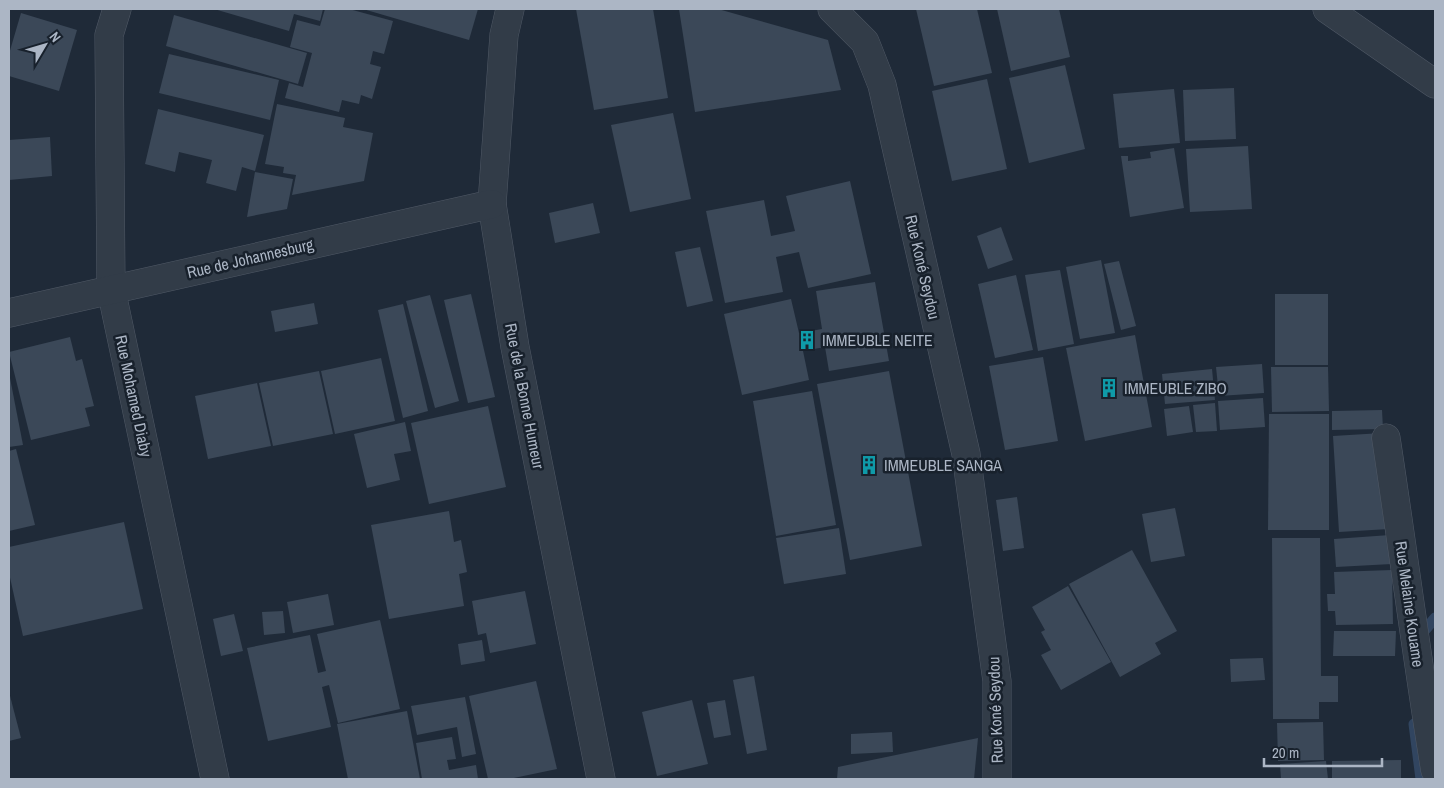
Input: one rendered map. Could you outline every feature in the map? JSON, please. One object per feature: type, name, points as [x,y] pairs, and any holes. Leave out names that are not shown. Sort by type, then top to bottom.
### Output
[{"type":"street","name":"Rue Mohamed Diaby","points":[[117,9],[109,35],[111,289],[214,779]]},
{"type":"street","name":"Rue de la Bonne Humeur","points":[[510,9],[504,35],[492,204],[515,347],[600,779]]},
{"type":"street","name":"Rue Koné Seydou","points":[[832,9],[865,42],[882,85],[966,454],[997,681],[997,779]]},
{"type":"street","points":[[1327,9],[1435,84]]},
{"type":"street","name":"Rue de Johannesburg","points":[[9,313],[492,204]]},
{"type":"street","name":"Rue Melaine Kouame","points":[[1386,438],[1410,600],[1414,642],[1435,770]]},
{"type":"building","points":[[214,9],[323,9],[320,21],[294,14],[289,31]]},
{"type":"building","points":[[325,9],[349,9],[393,21],[384,54],[373,51],[370,64],[381,67],[372,99],[361,95],[359,104],[342,100],[339,112],[285,98],[289,83],[303,87],[312,53],[290,47],[297,20],[320,26]]},
{"type":"building","points":[[363,9],[478,9],[469,40]]},
{"type":"building","points":[[576,9],[653,9],[668,98],[594,110]]},
{"type":"building","points":[[679,9],[718,9],[828,40],[841,90],[695,112]]},
{"type":"building","points":[[916,9],[977,9],[992,73],[934,86]]},
{"type":"building","points":[[997,9],[1059,9],[1070,57],[1011,71]]},
{"type":"building","points":[[21,13],[77,30],[59,91],[9,76],[9,54]]},
{"type":"building","points":[[174,15],[307,53],[298,84],[166,46]]},
{"type":"building","points":[[169,54],[279,80],[270,120],[159,93]]},
{"type":"building","points":[[1065,65],[1085,149],[1029,163],[1009,78]]},
{"type":"building","points":[[987,79],[1007,169],[952,181],[932,91]]},
{"type":"building","points":[[1234,88],[1236,139],[1185,141],[1183,90]]},
{"type":"building","points":[[1174,89],[1180,143],[1119,148],[1113,94]]},
{"type":"building","points":[[277,104],[345,118],[343,127],[373,133],[364,181],[292,195],[296,175],[283,173],[284,167],[265,164]]},
{"type":"building","points":[[158,109],[264,135],[255,171],[242,167],[236,191],[206,183],[212,160],[179,152],[175,172],[145,164]]},
{"type":"building","points":[[673,113],[691,199],[630,212],[611,125]]},
{"type":"building","points":[[50,137],[52,176],[9,180],[9,140]]},
{"type":"building","points":[[1248,146],[1252,209],[1190,212],[1186,149]]},
{"type":"building","points":[[1174,148],[1184,208],[1130,217],[1121,156],[1128,156],[1128,161],[1151,158],[1150,152]]},
{"type":"building","points":[[255,172],[293,179],[287,209],[247,217]]},
{"type":"building","points":[[850,181],[871,274],[808,288],[799,252],[776,257],[783,292],[725,303],[706,211],[764,200],[771,236],[795,231],[786,196]]},
{"type":"building","points":[[593,203],[600,233],[555,243],[549,213]]},
{"type":"building","points":[[1001,227],[1013,260],[988,269],[977,236]]},
{"type":"building","points":[[700,247],[713,301],[687,307],[675,252]]},
{"type":"building","points":[[1101,260],[1115,333],[1080,339],[1066,267]]},
{"type":"building","points":[[1119,261],[1136,326],[1121,330],[1104,264]]},
{"type":"building","points":[[1060,270],[1074,344],[1038,351],[1025,275]]},
{"type":"building","points":[[1016,275],[1033,350],[995,358],[978,284]]},
{"type":"building","name":"IMMEUBLE NEITE","points":[[875,282],[889,361],[829,371],[825,347],[803,351],[809,380],[742,395],[724,314],[791,299],[799,333],[822,329],[816,291]]},
{"type":"building","points":[[471,294],[495,397],[468,403],[444,300]]},
{"type":"building","points":[[1275,294],[1328,294],[1328,365],[1275,365]]},
{"type":"building","points":[[430,295],[459,401],[435,408],[406,301]]},
{"type":"building","points":[[314,303],[318,324],[275,332],[271,311]]},
{"type":"building","points":[[403,304],[428,411],[403,418],[378,310]]},
{"type":"building","name":"IMMEUBLE ZIBO","points":[[1135,335],[1152,427],[1085,441],[1066,348]]},
{"type":"building","points":[[70,337],[76,361],[82,359],[94,406],[85,408],[90,426],[31,440],[9,352]]},
{"type":"building","points":[[1043,357],[1058,441],[1005,450],[989,366]]},
{"type":"building","points":[[381,358],[395,421],[335,434],[321,371]]},
{"type":"building","points":[[1262,364],[1264,393],[1219,396],[1216,367]]},
{"type":"building","points":[[1271,367],[1328,367],[1329,411],[1272,412]]},
{"type":"building","points":[[1212,369],[1215,400],[1165,404],[1162,374]]},
{"type":"building","points":[[319,371],[333,434],[273,446],[259,383]]},
{"type":"building","name":"IMMEUBLE SANGA","points":[[889,371],[922,546],[850,560],[817,384]]},
{"type":"building","points":[[9,373],[23,445],[9,447]]},
{"type":"building","points":[[257,383],[271,446],[208,459],[195,396]]},
{"type":"building","points":[[812,391],[836,525],[776,536],[753,401]]},
{"type":"building","points":[[1263,398],[1265,427],[1220,430],[1218,401]]},
{"type":"building","points":[[1215,403],[1217,431],[1196,432],[1193,405]]},
{"type":"building","points":[[488,406],[506,487],[429,504],[411,423]]},
{"type":"building","points":[[1189,406],[1193,432],[1167,436],[1164,409]]},
{"type":"building","points":[[1382,410],[1383,429],[1332,430],[1332,411]]},
{"type":"building","points":[[1269,414],[1329,414],[1329,530],[1268,530]]},
{"type":"building","points":[[405,422],[411,451],[394,454],[400,480],[367,488],[354,434]]},
{"type":"building","points":[[1382,433],[1389,529],[1339,532],[1333,436]]},
{"type":"building","points":[[16,449],[35,525],[9,531],[9,451]]},
{"type":"building","points":[[1017,497],[1024,548],[1003,551],[996,500]]},
{"type":"building","points":[[1175,508],[1185,556],[1151,562],[1142,514]]},
{"type":"building","points":[[449,511],[454,542],[461,540],[467,572],[459,574],[464,606],[389,619],[371,525]]},
{"type":"building","points":[[124,522],[143,609],[23,636],[9,573],[9,547]]},
{"type":"building","points":[[839,528],[846,574],[784,584],[776,538]]},
{"type":"building","points":[[1390,535],[1392,564],[1336,567],[1334,539]]},
{"type":"building","points":[[1272,538],[1320,538],[1321,676],[1338,676],[1338,702],[1319,702],[1319,719],[1273,719]]},
{"type":"building","points":[[1132,550],[1177,631],[1155,643],[1161,654],[1120,677],[1069,584]]},
{"type":"building","points":[[1392,570],[1393,624],[1336,625],[1335,611],[1328,611],[1327,594],[1335,594],[1334,572]]},
{"type":"building","points":[[1068,586],[1111,662],[1061,690],[1041,655],[1051,650],[1041,632],[1045,630],[1032,607]]},
{"type":"building","points":[[525,591],[536,644],[490,653],[486,633],[478,635],[472,601]]},
{"type":"building","points":[[328,594],[334,625],[293,633],[287,602]]},
{"type":"building","points":[[283,611],[285,633],[264,635],[262,612]]},
{"type":"building","points":[[234,614],[243,651],[221,656],[213,619]]},
{"type":"building","points":[[380,620],[400,709],[338,723],[329,685],[322,687],[331,727],[268,741],[247,648],[310,635],[318,673],[326,671],[317,634]]},
{"type":"building","points":[[1334,631],[1396,631],[1395,656],[1333,656]]},
{"type":"building","points":[[482,640],[485,661],[461,665],[458,644]]},
{"type":"building","points":[[1263,658],[1265,680],[1231,682],[1230,659]]},
{"type":"building","points":[[754,676],[767,750],[747,754],[733,680]]},
{"type":"building","points":[[536,681],[557,769],[509,779],[488,779],[469,696]]},
{"type":"building","points":[[9,692],[21,738],[9,741]]},
{"type":"building","points":[[465,697],[476,754],[462,757],[457,727],[417,735],[411,706]]},
{"type":"building","points":[[692,700],[708,764],[657,776],[642,712]]},
{"type":"building","points":[[725,700],[731,735],[714,738],[707,703]]},
{"type":"building","points":[[407,711],[420,779],[348,779],[337,724]]},
{"type":"building","points":[[1323,722],[1324,760],[1278,761],[1277,723]]},
{"type":"building","points":[[892,732],[893,752],[851,754],[851,734]]},
{"type":"building","points":[[452,737],[456,759],[447,760],[449,770],[476,765],[478,779],[422,779],[416,743]]},
{"type":"building","points":[[978,738],[974,779],[837,779],[838,767]]},
{"type":"building","points":[[1401,760],[1401,779],[1332,779],[1332,761]]},
{"type":"building","points":[[1326,761],[1328,779],[1281,779],[1280,764]]},
{"type":"waterway","points":[[1419,637],[1435,618]]},
{"type":"waterway","points":[[1414,724],[1421,779]]},
{"type":"place","name":"IMMEUBLE NEITE","points":[[807,340]]},
{"type":"place","name":"IMMEUBLE ZIBO","points":[[1109,388]]},
{"type":"place","name":"IMMEUBLE SANGA","points":[[869,465]]}]
